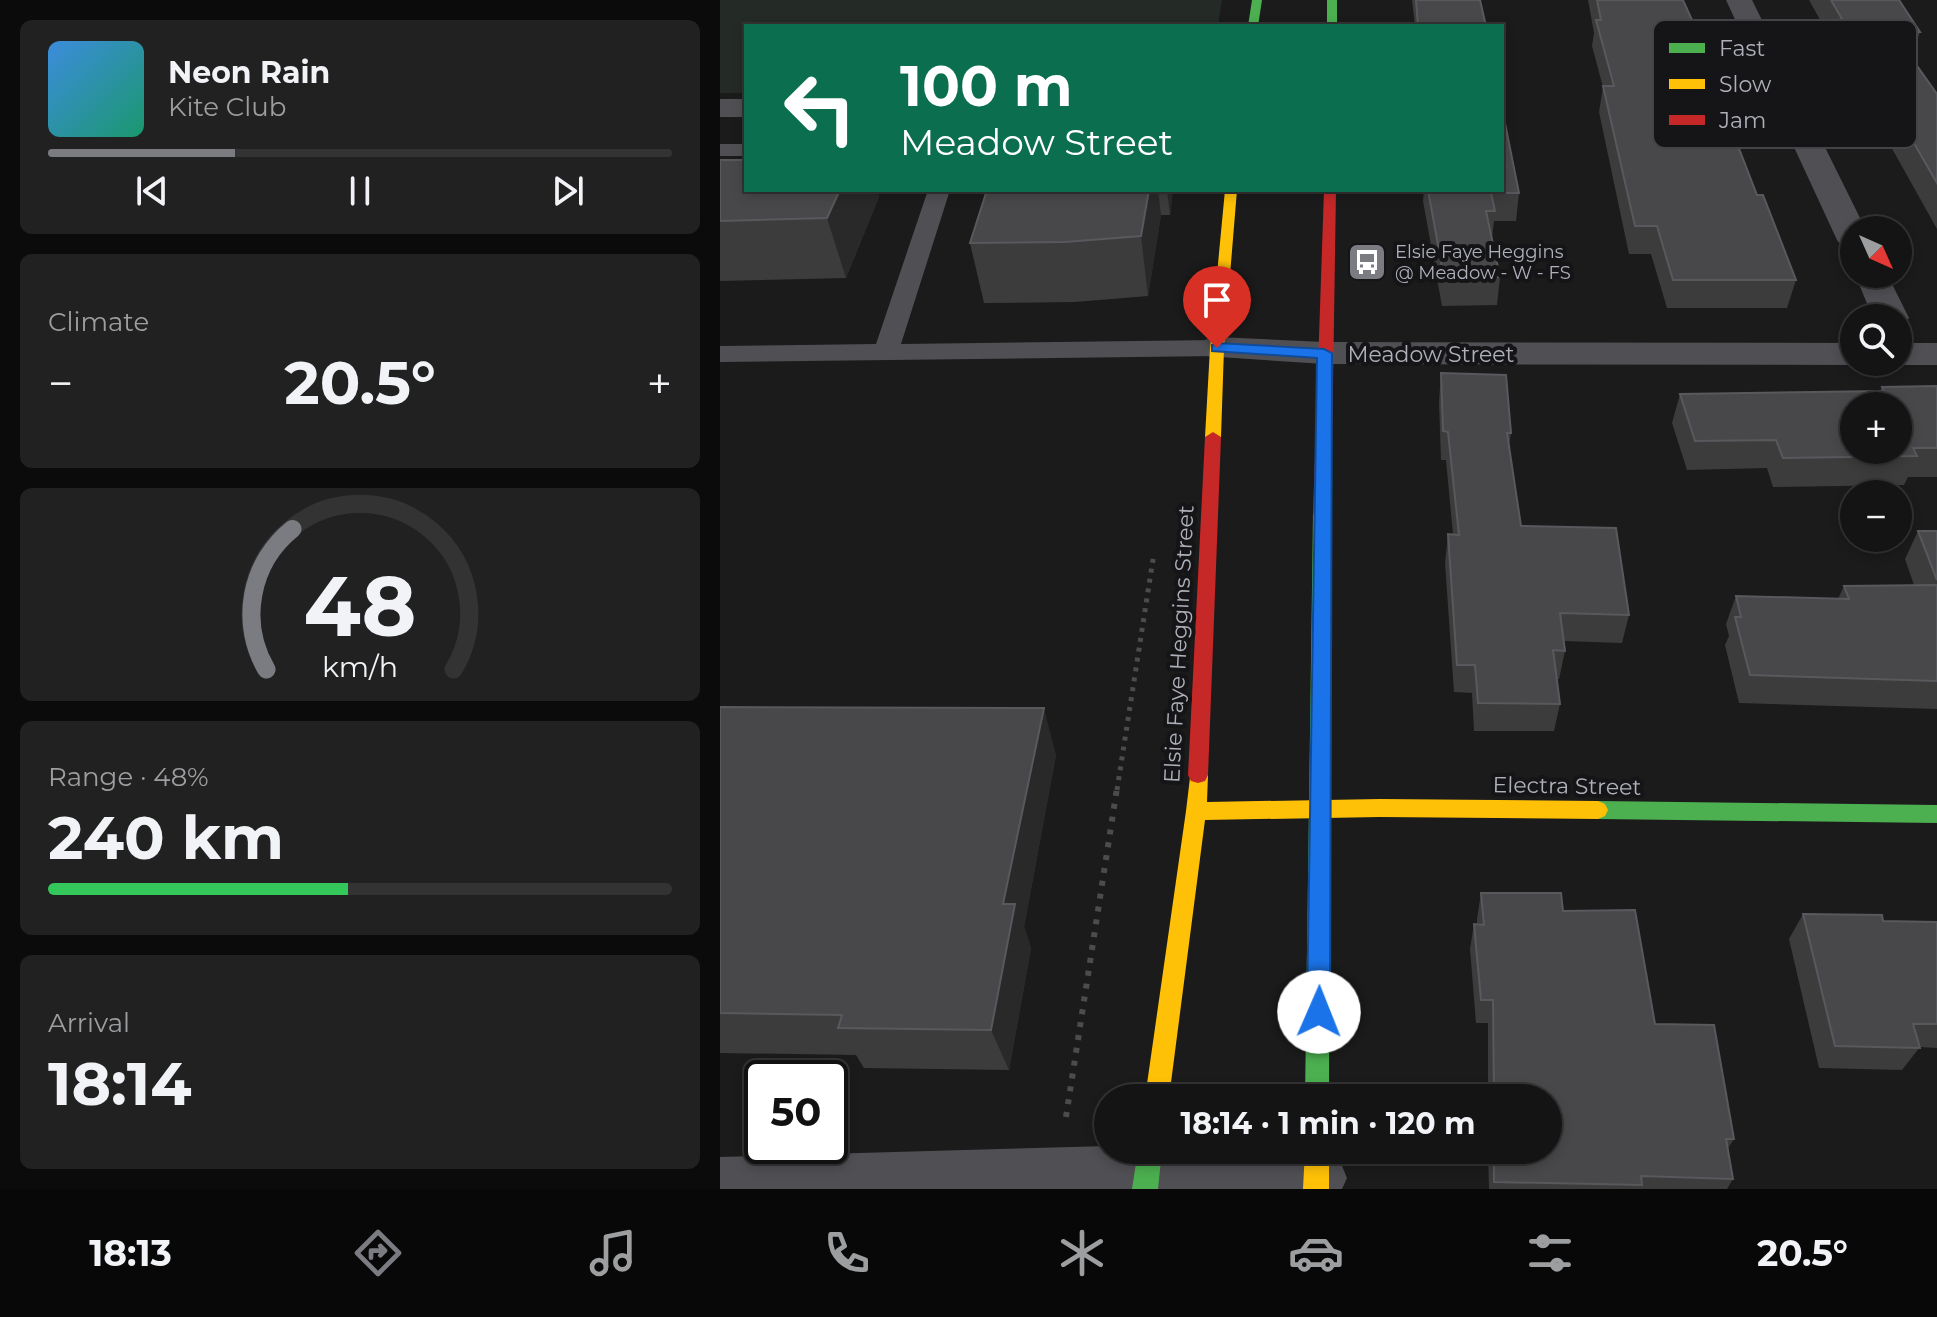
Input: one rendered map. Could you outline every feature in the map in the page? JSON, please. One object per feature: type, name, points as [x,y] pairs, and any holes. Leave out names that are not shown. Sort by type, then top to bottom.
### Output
[{"type":"main road","points":[[1253,24],[1257,0]]},
{"type":"main road","points":[[1332,0],[1332,24]]},
{"type":"main road","name":"Elsie Faye Heggins Street","points":[[1159,1084],[1196,811],[1217,348],[1231,192]]},
{"type":"main road","points":[[1317,1084],[1324,353],[1330,192]]},
{"type":"main road","name":"Electra Street","points":[[1196,811],[1937,814]]},
{"type":"street","points":[[1739,0],[1749,20]]},
{"type":"street","points":[[720,108],[744,108]]},
{"type":"street","points":[[1810,148],[1842,216]]},
{"type":"street","name":"Meadow Street","points":[[1217,348],[1324,353],[1840,354]]},
{"type":"street","points":[[720,1188],[1147,1172],[1316,1172]]},
{"type":"lane","points":[[720,150],[744,150]]},
{"type":"lane","points":[[886,352],[938,192]]},
{"type":"lane","name":"Meadow Street","points":[[720,354],[1217,348]]},
{"type":"path","points":[[1066,1117],[1155,544]]},
{"type":"shaded area","points":[[720,0],[1222,0],[1218,24],[744,24],[744,93],[720,93]]},
{"type":"building","points":[[1416,0],[1480,0],[1486,24],[1418,24]]},
{"type":"building","points":[[1597,0],[1683,0],[1692,20],[1653,20],[1653,148],[1739,148],[1757,195],[1763,195],[1796,280],[1673,280],[1657,226],[1635,226],[1603,86],[1614,86],[1596,20],[1601,20]]},
{"type":"building","points":[[1831,0],[1899,0],[1912,20],[1843,20]]},
{"type":"building","points":[[1917,66],[1937,94],[1937,183],[1917,148]]},
{"type":"building","points":[[1504,118],[1519,193],[1491,193],[1495,211],[1486,211],[1500,277],[1444,278],[1428,192],[1504,192]]},
{"type":"building","points":[[720,160],[744,160],[744,192],[839,192],[827,218],[720,221]]},
{"type":"building","points":[[986,192],[1149,192],[1141,236],[1065,242],[970,243]]},
{"type":"building","points":[[1441,373],[1506,375],[1511,433],[1507,433],[1521,526],[1616,528],[1629,615],[1560,613],[1565,651],[1553,650],[1560,704],[1478,703],[1475,665],[1457,665],[1448,534],[1459,535],[1448,432],[1443,431]]},
{"type":"building","points":[[1937,386],[1937,448],[1913,448],[1917,456],[1912,456],[1912,392],[1840,392],[1840,457],[1783,458],[1776,440],[1695,441],[1680,394],[1884,391],[1882,387]]},
{"type":"building","points":[[1918,531],[1937,531],[1937,580]]},
{"type":"building","points":[[1937,585],[1937,681],[1750,675],[1735,617],[1741,617],[1736,596],[1849,599],[1844,586]]},
{"type":"building","points":[[720,707],[1044,708],[1003,904],[1015,904],[991,1030],[838,1028],[842,1015],[720,1013]]},
{"type":"building","points":[[1481,893],[1561,893],[1563,911],[1635,910],[1655,1024],[1714,1025],[1734,1139],[1726,1139],[1733,1179],[1641,1176],[1642,1185],[1494,1182],[1494,1164],[1562,1164],[1562,1084],[1494,1084],[1493,1000],[1481,1000],[1474,924],[1484,925]]},
{"type":"building","points":[[1803,914],[1882,915],[1883,921],[1937,922],[1937,1024],[1913,1024],[1920,1048],[1835,1046]]},
{"type":"traffic: fast","points":[[1253,24],[1257,0]]},
{"type":"traffic: fast","points":[[1332,0],[1332,24]]},
{"type":"traffic: fast","points":[[1317,1084],[1322,514]]},
{"type":"traffic: fast","points":[[1598,810],[1937,814]]},
{"type":"traffic: fast","points":[[1145,1189],[1148,1164]]},
{"type":"traffic: slow","points":[[1213,437],[1217,348],[1231,192]]},
{"type":"traffic: slow","points":[[1159,1084],[1196,811],[1198,775]]},
{"type":"traffic: slow","points":[[1196,811],[1380,808],[1598,810]]},
{"type":"traffic: slow","points":[[1316,1189],[1317,1164]]},
{"type":"traffic: jam","points":[[1322,514],[1330,192]]},
{"type":"traffic: jam","points":[[1198,775],[1213,437]]},
{"type":"place","name":"Elsie Faye Heggins @ Meadow - W - FS","points":[[1367,262]]},
{"type":"route","points":[[1217,348],[1324,353],[1319,1012]]}]
